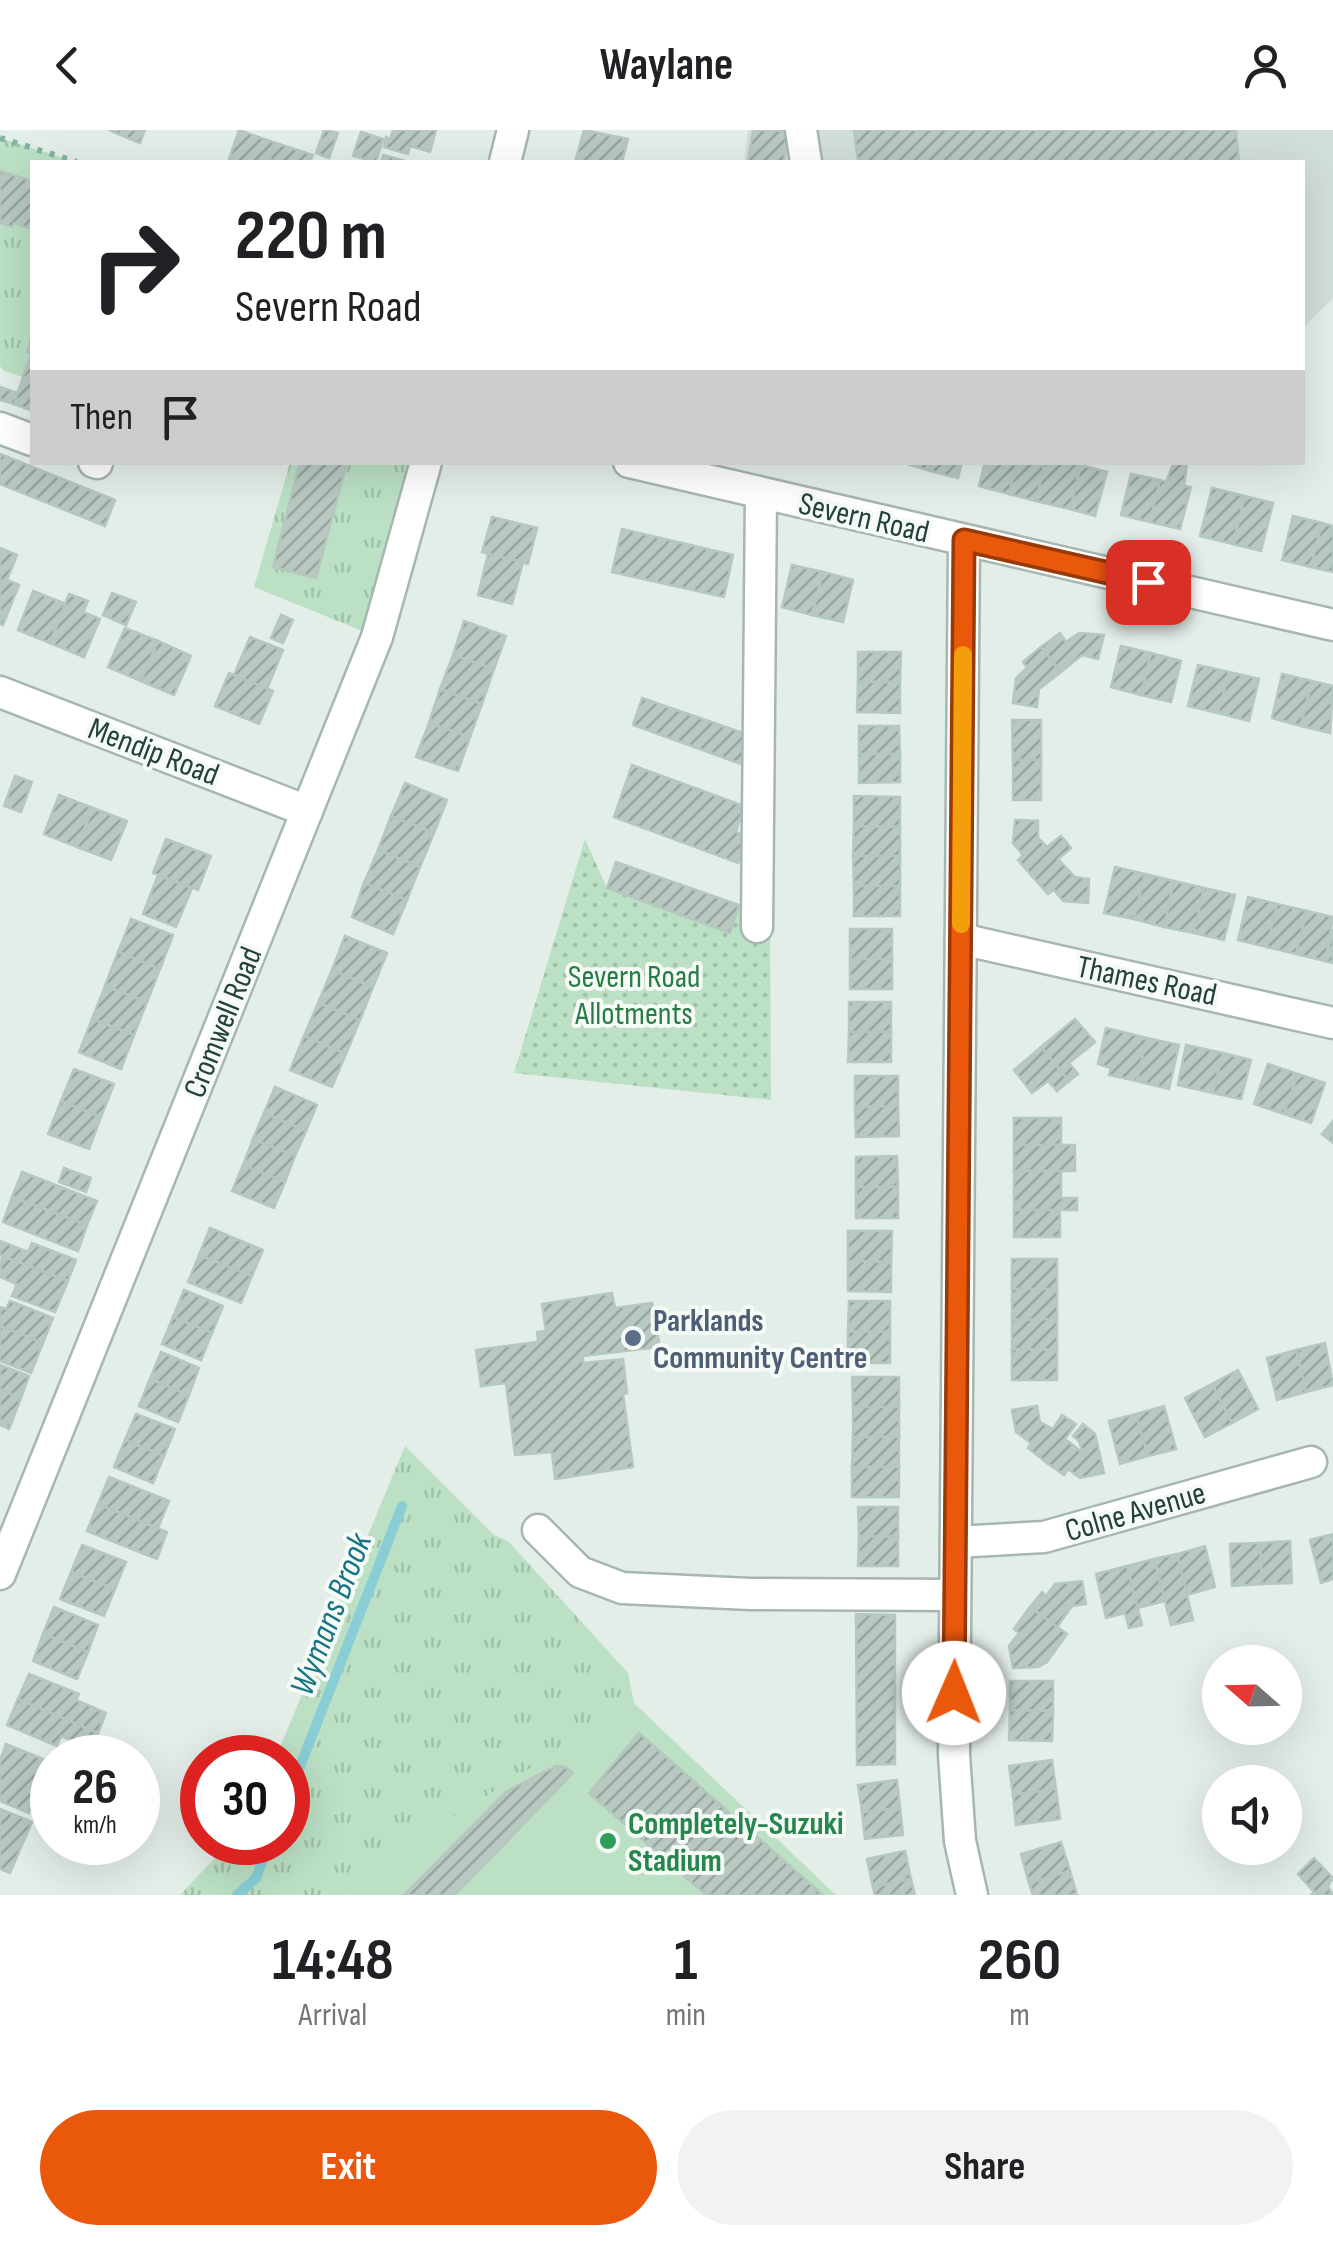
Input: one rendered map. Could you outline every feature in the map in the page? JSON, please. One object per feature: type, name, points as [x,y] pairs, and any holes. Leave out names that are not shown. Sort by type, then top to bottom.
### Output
[{"type":"street","points":[[506,160],[513,130]]},
{"type":"street","points":[[801,130],[806,160]]},
{"type":"street","points":[[0,428],[30,439]]},
{"type":"street","name":"Cromwell Road","points":[[0,1574],[377,637],[425,465]]},
{"type":"street","name":"Severn Road","points":[[642,465],[1333,625]]},
{"type":"street","points":[[757,926],[760,493]]},
{"type":"street","points":[[964,540],[954,1784],[960,1841],[972,1895]]},
{"type":"street","name":"Mendip Road","points":[[0,692],[307,811]]},
{"type":"street","name":"Thames Road","points":[[961,939],[1333,1023]]},
{"type":"street","name":"Colne Avenue","points":[[956,1542],[1044,1537],[1310,1462]]},
{"type":"street","points":[[538,1530],[580,1572],[622,1588],[750,1594],[956,1595]]},
{"type":"path","points":[[0,138],[71,160]]},
{"type":"shaded area","points":[[748,130],[1333,130],[1333,298],[1305,326],[1305,160],[744,160]]},
{"type":"green space","points":[[0,138],[71,160],[30,160],[30,180],[0,171]]},
{"type":"green space","points":[[0,223],[12,227],[14,223],[30,228],[30,358],[23,377],[0,366]]},
{"type":"green space","points":[[289,465],[425,465],[377,637],[254,587]]},
{"type":"green space","name":"Severn Road Allotments","points":[[585,839],[607,888],[729,933],[739,905],[770,918],[771,1100],[514,1073]]},
{"type":"green space","points":[[405,1446],[494,1535],[508,1541],[628,1673],[634,1703],[398,1852],[346,1895],[180,1895],[208,1865],[310,1865],[310,1735],[285,1735]]},
{"type":"green space","name":"Completely-Suzuki Stadium","points":[[634,1703],[836,1895],[346,1895],[398,1852]]},
{"type":"building","points":[[109,130],[145,130],[140,143]]},
{"type":"building","points":[[239,130],[276,143],[270,160],[229,160]]},
{"type":"building","points":[[324,130],[338,133],[329,158],[316,153]]},
{"type":"building","points":[[393,130],[436,130],[430,152],[410,146],[408,154],[384,147]]},
{"type":"building","points":[[584,130],[628,139],[623,160],[576,160]]},
{"type":"building","points":[[753,130],[787,131],[784,160],[748,160]]},
{"type":"building","points":[[854,130],[1236,130],[1239,160],[858,160]]},
{"type":"building","points":[[361,132],[383,139],[377,160],[353,156]]},
{"type":"building","points":[[276,143],[313,155],[311,160],[270,160]]},
{"type":"building","points":[[0,171],[30,180],[30,228],[0,223]]},
{"type":"building","points":[[30,358],[30,379],[23,377]]},
{"type":"building","points":[[23,377],[30,379],[30,410],[14,404]]},
{"type":"building","points":[[0,387],[18,393],[14,404],[0,400]]},
{"type":"building","points":[[0,454],[115,500],[105,526],[0,484]]},
{"type":"building","points":[[299,465],[346,465],[316,578],[273,567]]},
{"type":"building","points":[[931,465],[961,465],[958,478],[930,471]]},
{"type":"building","points":[[984,465],[1016,465],[1009,494],[979,486]]},
{"type":"building","points":[[1016,465],[1044,465],[1036,501],[1009,494]]},
{"type":"building","points":[[1044,465],[1081,465],[1070,509],[1036,501]]},
{"type":"building","points":[[1081,465],[1107,472],[1095,516],[1070,509]]},
{"type":"building","points":[[1173,465],[1187,465],[1184,486],[1191,487],[1180,529],[1150,522],[1160,480],[1166,482]]},
{"type":"building","points":[[1131,474],[1160,480],[1150,522],[1121,515]]},
{"type":"building","points":[[1212,488],[1245,496],[1233,544],[1200,536]]},
{"type":"building","points":[[1245,496],[1273,503],[1261,551],[1233,544]]},
{"type":"building","points":[[1293,516],[1322,523],[1311,567],[1282,560]]},
{"type":"building","points":[[492,517],[537,528],[528,564],[482,552]]},
{"type":"building","points":[[1322,523],[1333,526],[1333,572],[1311,567]]},
{"type":"building","points":[[622,529],[733,555],[724,597],[612,572]]},
{"type":"building","points":[[0,548],[17,555],[7,580],[19,585],[3,625],[0,624]]},
{"type":"building","points":[[488,554],[523,562],[512,604],[478,595]]},
{"type":"building","points":[[792,565],[823,572],[812,615],[782,607]]},
{"type":"building","points":[[823,572],[853,580],[843,622],[812,615]]},
{"type":"building","points":[[33,591],[66,604],[50,643],[18,630]]},
{"type":"building","points":[[112,593],[136,602],[126,625],[103,615]]},
{"type":"building","points":[[69,594],[88,601],[83,612],[100,619],[84,657],[50,643]]},
{"type":"building","points":[[281,615],[293,620],[283,643],[271,638]]},
{"type":"building","points":[[464,621],[506,636],[494,669],[453,655]]},
{"type":"building","points":[[125,628],[158,641],[141,681],[108,667]]},
{"type":"building","points":[[1060,633],[1066,642],[1079,633],[1104,635],[1098,659],[1082,655],[1061,672],[1041,647]]},
{"type":"building","points":[[250,637],[283,650],[267,689],[234,675]]},
{"type":"building","points":[[158,641],[191,656],[174,695],[141,681]]},
{"type":"building","points":[[1121,646],[1151,653],[1141,695],[1111,687]]},
{"type":"building","points":[[1041,647],[1061,672],[1039,689],[1037,707],[1013,703],[1016,678],[1027,668],[1023,662]]},
{"type":"building","points":[[858,652],[901,652],[900,682],[858,682]]},
{"type":"building","points":[[1151,653],[1181,661],[1171,702],[1141,695]]},
{"type":"building","points":[[453,655],[494,669],[482,704],[440,689]]},
{"type":"building","points":[[1198,665],[1229,672],[1218,713],[1188,706]]},
{"type":"building","points":[[1229,672],[1259,679],[1249,721],[1218,713]]},
{"type":"building","points":[[229,673],[273,691],[259,724],[215,706]]},
{"type":"building","points":[[1282,674],[1312,681],[1301,726],[1272,718]]},
{"type":"building","points":[[1312,681],[1333,686],[1330,733],[1301,726]]},
{"type":"building","points":[[858,682],[900,682],[900,713],[857,712]]},
{"type":"building","points":[[440,689],[482,704],[470,737],[429,723]]},
{"type":"building","points":[[642,698],[752,736],[741,764],[633,725]]},
{"type":"building","points":[[1012,720],[1041,720],[1041,760],[1013,760]]},
{"type":"building","points":[[429,723],[470,737],[458,771],[416,757]]},
{"type":"building","points":[[859,726],[899,726],[900,754],[859,754]]},
{"type":"building","points":[[859,754],[900,754],[900,782],[859,783]]},
{"type":"building","points":[[1013,760],[1041,760],[1041,800],[1013,800]]},
{"type":"building","points":[[632,765],[744,806],[736,832],[748,836],[738,863],[614,817]]},
{"type":"building","points":[[15,776],[32,782],[21,812],[4,806]]},
{"type":"building","points":[[405,783],[447,800],[434,833],[391,816]]},
{"type":"building","points":[[59,795],[93,808],[77,847],[44,834]]},
{"type":"building","points":[[854,796],[900,797],[900,827],[854,826]]},
{"type":"building","points":[[93,808],[127,821],[111,860],[77,847]]},
{"type":"building","points":[[391,816],[434,833],[420,867],[378,850]]},
{"type":"building","points":[[1015,820],[1038,821],[1038,838],[1047,847],[1061,836],[1067,843],[1031,875],[1018,860],[1023,855],[1013,843]]},
{"type":"building","points":[[854,826],[900,827],[900,856],[853,856]]},
{"type":"building","points":[[166,839],[211,856],[198,890],[153,873]]},
{"type":"building","points":[[1067,843],[1071,848],[1058,859],[1075,877],[1089,879],[1088,903],[1063,901],[1054,890],[1048,894],[1031,875]]},
{"type":"building","points":[[378,850],[420,867],[407,900],[364,883]]},
{"type":"building","points":[[853,856],[900,856],[900,886],[854,886]]},
{"type":"building","points":[[616,862],[739,905],[730,933],[607,888]]},
{"type":"building","points":[[1115,867],[1145,874],[1134,919],[1104,913]]},
{"type":"building","points":[[1145,874],[1174,881],[1164,927],[1134,919]]},
{"type":"building","points":[[158,875],[192,888],[176,927],[143,914]]},
{"type":"building","points":[[1174,881],[1204,888],[1194,933],[1164,927]]},
{"type":"building","points":[[364,883],[407,900],[393,934],[352,917]]},
{"type":"building","points":[[854,886],[900,886],[900,916],[854,916]]},
{"type":"building","points":[[1204,888],[1235,895],[1224,940],[1194,933]]},
{"type":"building","points":[[1248,897],[1277,904],[1267,947],[1238,940]]},
{"type":"building","points":[[1277,904],[1307,911],[1296,954],[1267,947]]},
{"type":"building","points":[[1307,911],[1333,917],[1325,961],[1296,954]]},
{"type":"building","points":[[131,919],[173,935],[160,969],[118,952]]},
{"type":"building","points":[[850,929],[892,929],[892,959],[850,959]]},
{"type":"building","points":[[1333,929],[1333,963],[1325,961]]},
{"type":"building","points":[[345,936],[387,953],[373,987],[332,970]]},
{"type":"building","points":[[118,952],[160,969],[147,1002],[105,986]]},
{"type":"building","points":[[850,959],[892,959],[892,989],[850,989]]},
{"type":"building","points":[[332,970],[373,987],[360,1020],[318,1003]]},
{"type":"building","points":[[105,986],[147,1002],[134,1035],[92,1019]]},
{"type":"building","points":[[849,1002],[891,1002],[891,1032],[849,1032]]},
{"type":"building","points":[[318,1003],[360,1020],[346,1054],[304,1036]]},
{"type":"building","points":[[92,1019],[134,1035],[121,1069],[79,1052]]},
{"type":"building","points":[[1075,1019],[1095,1042],[1069,1063],[1078,1074],[1069,1081],[1041,1047]]},
{"type":"building","points":[[1106,1028],[1147,1038],[1137,1081],[1109,1075],[1111,1068],[1098,1064]]},
{"type":"building","points":[[849,1032],[891,1032],[891,1062],[848,1062]]},
{"type":"building","points":[[304,1036],[346,1054],[332,1087],[290,1070]]},
{"type":"building","points":[[1147,1038],[1179,1045],[1169,1089],[1137,1081]]},
{"type":"building","points":[[1186,1045],[1223,1053],[1213,1093],[1178,1085]]},
{"type":"building","points":[[1041,1047],[1069,1081],[1057,1091],[1048,1081],[1032,1093],[1014,1070]]},
{"type":"building","points":[[1223,1053],[1251,1060],[1241,1099],[1213,1093]]},
{"type":"building","points":[[1268,1064],[1298,1074],[1284,1114],[1254,1104]]},
{"type":"building","points":[[74,1069],[114,1084],[101,1117],[61,1101]]},
{"type":"building","points":[[1298,1074],[1325,1083],[1311,1123],[1284,1114]]},
{"type":"building","points":[[855,1076],[898,1076],[898,1106],[855,1107]]},
{"type":"building","points":[[275,1087],[317,1105],[306,1131],[264,1113]]},
{"type":"building","points":[[61,1101],[101,1117],[89,1149],[48,1134]]},
{"type":"building","points":[[898,1106],[899,1136],[856,1137],[855,1107]]},
{"type":"building","points":[[264,1113],[306,1131],[295,1156],[253,1139]]},
{"type":"building","points":[[1014,1118],[1061,1118],[1061,1145],[1014,1145]]},
{"type":"building","points":[[1333,1121],[1333,1143],[1322,1134]]},
{"type":"building","points":[[253,1139],[295,1156],[285,1182],[243,1165]]},
{"type":"building","points":[[1014,1145],[1075,1145],[1075,1171],[1014,1171]]},
{"type":"building","points":[[897,1156],[898,1187],[856,1187],[856,1157]]},
{"type":"building","points":[[243,1165],[285,1182],[274,1208],[232,1191]]},
{"type":"building","points":[[64,1168],[91,1178],[86,1192],[59,1182]]},
{"type":"building","points":[[1014,1171],[1061,1171],[1061,1198],[1077,1198],[1077,1210],[1014,1210]]},
{"type":"building","points":[[22,1172],[97,1201],[87,1225],[12,1197]]},
{"type":"building","points":[[856,1187],[898,1187],[898,1218],[856,1218]]},
{"type":"building","points":[[12,1197],[87,1225],[78,1251],[3,1222]]},
{"type":"building","points":[[1014,1210],[1060,1210],[1060,1237],[1014,1237]]},
{"type":"building","points":[[210,1228],[263,1250],[252,1276],[199,1255]]},
{"type":"building","points":[[848,1231],[892,1231],[891,1262],[848,1261]]},
{"type":"building","points":[[0,1241],[28,1252],[32,1243],[76,1260],[68,1281],[0,1255]]},
{"type":"building","points":[[199,1255],[252,1276],[241,1303],[188,1282]]},
{"type":"building","points":[[2,1256],[68,1281],[55,1312],[12,1296],[17,1284],[0,1277]]},
{"type":"building","points":[[1012,1259],[1057,1259],[1057,1289],[1012,1289]]},
{"type":"building","points":[[848,1261],[891,1262],[891,1292],[848,1291]]},
{"type":"building","points":[[1012,1289],[1057,1289],[1057,1319],[1012,1320]]},
{"type":"building","points":[[184,1290],[223,1306],[212,1333],[173,1317]]},
{"type":"building","points":[[612,1293],[615,1308],[652,1303],[660,1347],[583,1356],[583,1363],[623,1359],[627,1393],[623,1394],[633,1467],[555,1479],[552,1452],[515,1455],[506,1383],[481,1386],[476,1350],[538,1342],[537,1332],[546,1331],[542,1304]]},
{"type":"building","points":[[10,1301],[53,1318],[43,1343],[0,1326],[0,1307],[6,1309]]},
{"type":"building","points":[[849,1301],[890,1301],[890,1332],[848,1331]]},
{"type":"building","points":[[173,1317],[212,1333],[201,1360],[162,1344]]},
{"type":"building","points":[[1057,1319],[1057,1350],[1012,1349],[1012,1320]]},
{"type":"building","points":[[0,1326],[43,1343],[31,1373],[0,1361]]},
{"type":"building","points":[[848,1331],[890,1332],[890,1363],[848,1363]]},
{"type":"building","points":[[1325,1343],[1333,1385],[1306,1392],[1296,1350]]},
{"type":"building","points":[[1012,1349],[1057,1350],[1057,1380],[1012,1380]]},
{"type":"building","points":[[1296,1350],[1306,1392],[1277,1400],[1267,1358]]},
{"type":"building","points":[[161,1352],[199,1368],[189,1395],[150,1379]]},
{"type":"building","points":[[0,1365],[29,1376],[21,1398],[0,1390]]},
{"type":"building","points":[[1238,1370],[1258,1409],[1232,1423],[1212,1384]]},
{"type":"building","points":[[852,1377],[899,1377],[899,1407],[853,1407]]},
{"type":"building","points":[[150,1379],[189,1395],[178,1422],[139,1406]]},
{"type":"building","points":[[1212,1384],[1232,1423],[1205,1437],[1185,1398]]},
{"type":"building","points":[[0,1390],[21,1398],[9,1429],[0,1425]]},
{"type":"building","points":[[1037,1406],[1040,1422],[1053,1429],[1062,1415],[1076,1424],[1047,1463],[1016,1432],[1012,1410]]},
{"type":"building","points":[[1164,1406],[1176,1449],[1148,1456],[1136,1414]]},
{"type":"building","points":[[853,1407],[899,1407],[899,1437],[853,1437]]},
{"type":"building","points":[[136,1414],[175,1429],[164,1456],[125,1440]]},
{"type":"building","points":[[1136,1414],[1148,1456],[1120,1464],[1109,1421]]},
{"type":"building","points":[[1083,1424],[1095,1434],[1104,1473],[1080,1478],[1068,1469],[1064,1475],[1047,1463],[1065,1439],[1083,1453],[1073,1436]]},
{"type":"building","points":[[853,1437],[899,1437],[899,1467],[852,1467]]},
{"type":"building","points":[[125,1440],[164,1456],[153,1483],[114,1467]]},
{"type":"building","points":[[852,1467],[899,1467],[899,1497],[852,1497]]},
{"type":"building","points":[[109,1477],[169,1501],[158,1528],[98,1504]]},
{"type":"building","points":[[98,1504],[167,1532],[157,1559],[87,1531]]},
{"type":"building","points":[[858,1507],[898,1507],[898,1537],[859,1536]]},
{"type":"building","points":[[1333,1534],[1333,1579],[1321,1583],[1310,1540]]},
{"type":"building","points":[[859,1536],[898,1537],[898,1566],[858,1566]]},
{"type":"building","points":[[1290,1541],[1292,1583],[1262,1584],[1260,1543]]},
{"type":"building","points":[[1260,1543],[1262,1584],[1232,1586],[1230,1544]]},
{"type":"building","points":[[82,1545],[126,1562],[115,1589],[71,1572]]},
{"type":"building","points":[[1205,1546],[1215,1587],[1187,1595],[1177,1554]]},
{"type":"building","points":[[1177,1554],[1193,1620],[1171,1625],[1154,1559]]},
{"type":"building","points":[[1154,1559],[1165,1601],[1137,1608],[1127,1566]]},
{"type":"building","points":[[1127,1566],[1142,1625],[1129,1628],[1125,1613],[1106,1618],[1096,1574]]},
{"type":"building","points":[[71,1572],[115,1589],[104,1616],[60,1599]]},
{"type":"building","points":[[1082,1581],[1086,1604],[1072,1606],[1057,1627],[1030,1607],[1055,1584]]},
{"type":"building","points":[[54,1607],[98,1625],[88,1652],[43,1634]]},
{"type":"building","points":[[1030,1607],[1067,1634],[1047,1662],[1038,1667],[1013,1668],[1009,1646],[1019,1633],[1014,1629]]},
{"type":"building","points":[[856,1614],[895,1615],[895,1764],[857,1765]]},
{"type":"building","points":[[43,1634],[88,1652],[77,1679],[33,1661]]},
{"type":"building","points":[[29,1674],[79,1694],[76,1700],[106,1713],[98,1733],[18,1699]]},
{"type":"building","points":[[1010,1681],[1053,1681],[1053,1711],[1010,1710]]},
{"type":"building","points":[[18,1699],[98,1733],[31,1735],[7,1725]]},
{"type":"building","points":[[1010,1710],[1053,1711],[1052,1741],[1009,1740]]},
{"type":"building","points":[[639,1733],[823,1895],[706,1895],[589,1793]]},
{"type":"building","points":[[6,1744],[30,1754],[29,1813],[0,1801],[0,1760]]},
{"type":"building","points":[[1052,1760],[1056,1789],[1013,1795],[1009,1766]]},
{"type":"building","points":[[556,1766],[573,1773],[455,1895],[404,1895],[507,1791]]},
{"type":"building","points":[[897,1780],[900,1808],[862,1812],[858,1785]]},
{"type":"building","points":[[1056,1789],[1060,1819],[1016,1825],[1013,1795]]},
{"type":"building","points":[[900,1808],[903,1835],[865,1839],[862,1812]]},
{"type":"building","points":[[0,1809],[30,1821],[30,1827],[10,1873],[0,1869]]},
{"type":"building","points":[[1061,1842],[1070,1871],[1029,1883],[1021,1854]]},
{"type":"building","points":[[905,1851],[911,1879],[873,1887],[867,1859]]},
{"type":"building","points":[[1314,1858],[1333,1878],[1328,1886],[1333,1895],[1311,1895],[1314,1892],[1298,1874]]},
{"type":"building","points":[[1070,1871],[1077,1895],[1033,1895],[1029,1883]]},
{"type":"building","points":[[911,1879],[915,1895],[875,1895],[873,1887]]},
{"type":"waterway","name":"Wymans Brook","points":[[310,1741],[402,1506]]},
{"type":"waterway","name":"Wymans Brook","points":[[237,1895],[256,1878],[261,1865]]},
{"type":"slow traffic","points":[[961,924],[963,655]]},
{"type":"place","name":"Parklands Community Centre","points":[[633,1338]]},
{"type":"place","name":"Completely-Suzuki Stadium","points":[[608,1841]]},
{"type":"route","points":[[954,1693],[964,540],[1148,582]]}]
